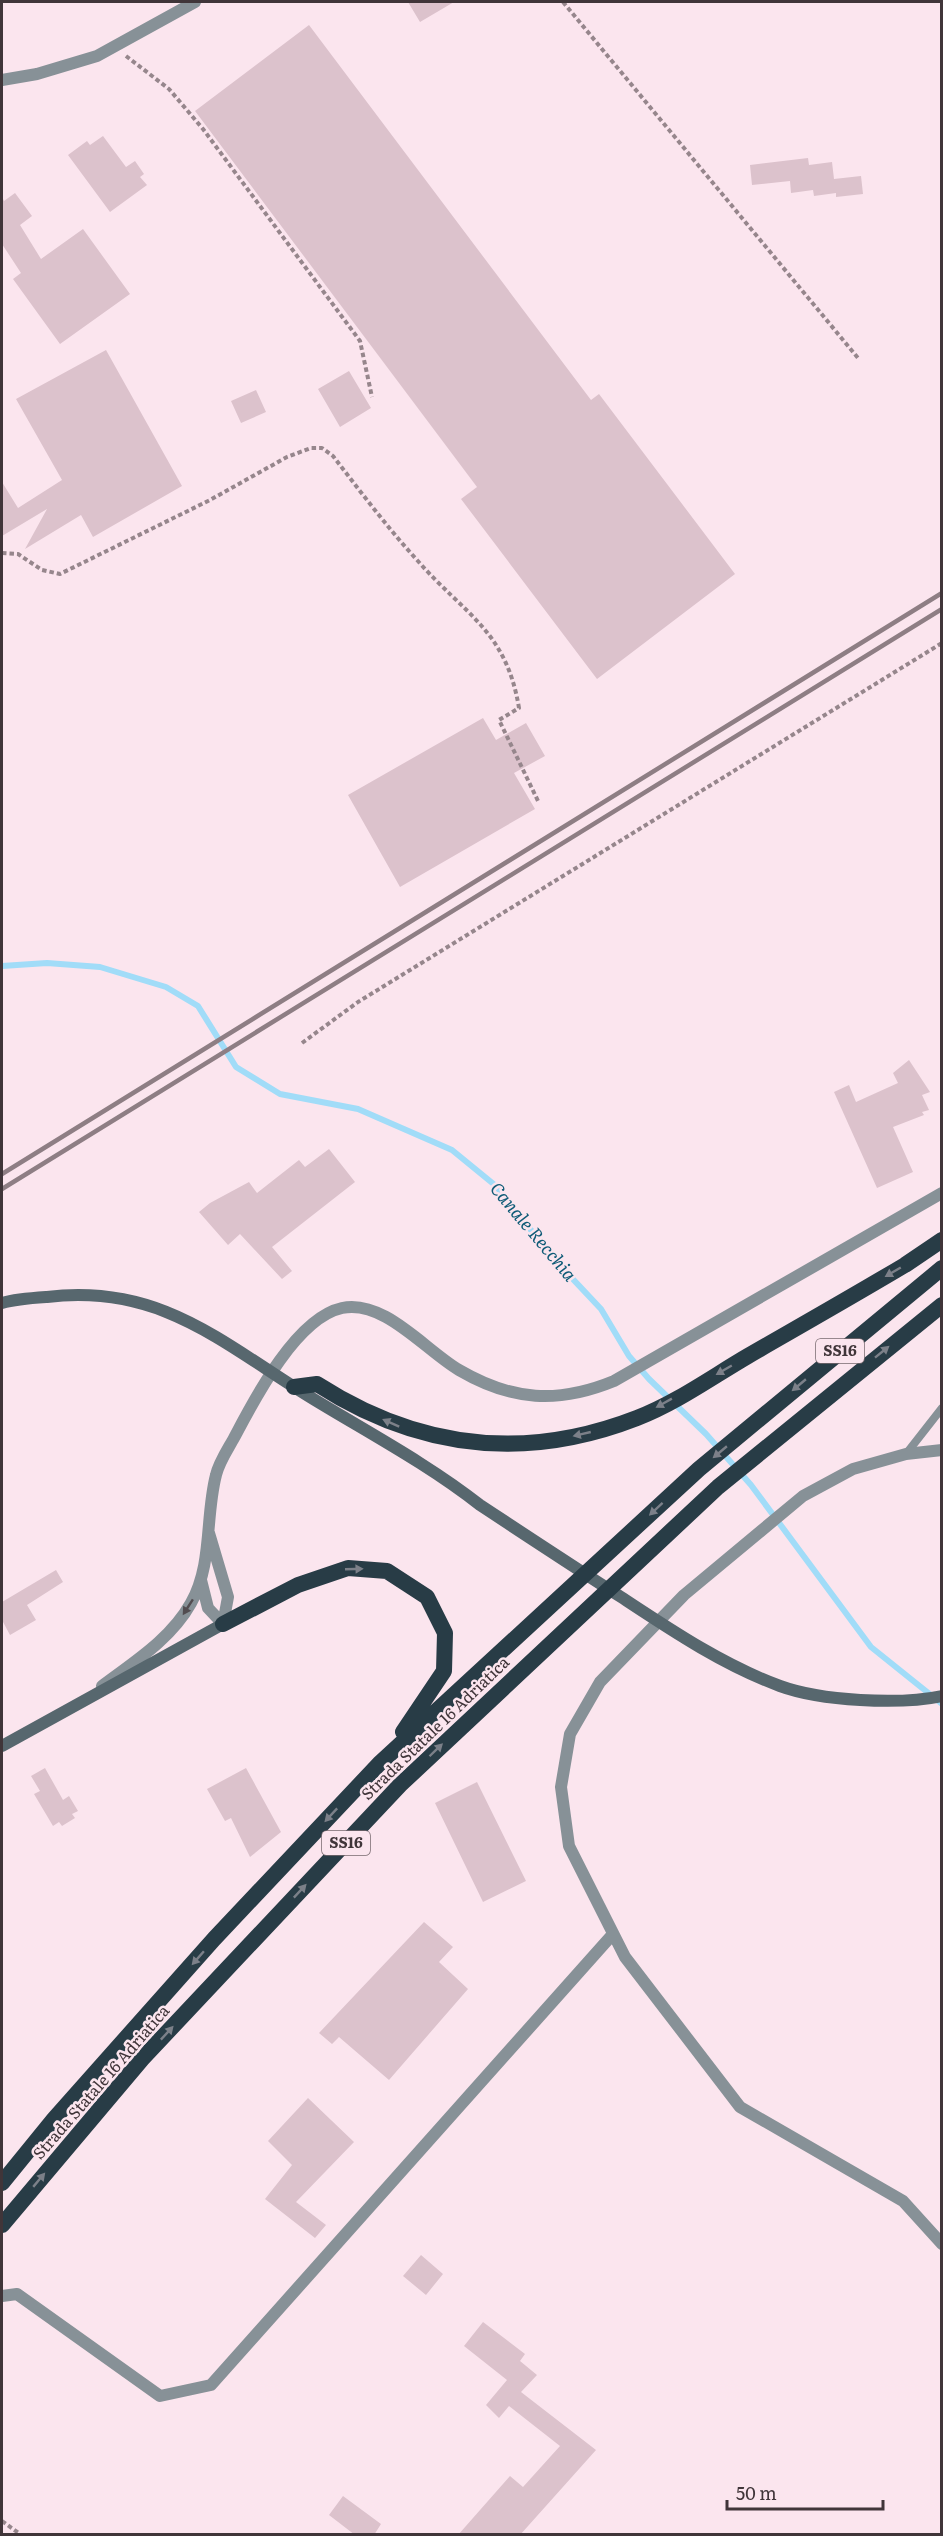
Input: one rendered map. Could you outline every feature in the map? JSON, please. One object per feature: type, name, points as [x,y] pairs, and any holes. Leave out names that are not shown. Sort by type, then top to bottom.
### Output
[{"type":"highway","points":[[294,1387],[317,1384],[350,1405],[403,1428],[461,1442],[523,1444],[582,1435],[638,1418],[905,1265],[942,1240]]},
{"type":"highway","name":"Strada Statale 16 Adriatica","points":[[2,2183],[54,2119],[214,1939],[379,1764],[699,1469],[942,1268]]},
{"type":"highway","name":"Strada Statale 16 Adriatica","points":[[2,2225],[142,2059],[400,1785],[718,1487],[942,1305]]},
{"type":"highway","points":[[223,1624],[298,1585],[348,1568],[387,1571],[427,1598],[445,1634],[444,1671],[429,1696],[379,1764]]},
{"type":"main road","points":[[2,1303],[79,1293],[114,1296],[180,1316],[253,1358],[294,1387],[452,1483],[480,1505],[688,1641],[781,1686],[831,1696],[919,1701],[942,1696]]},
{"type":"main road","points":[[2,1746],[223,1624]]},
{"type":"street","points":[[2,80],[37,74],[97,56],[195,2]]},
{"type":"street","points":[[93,1694],[161,1642],[191,1604],[201,1580],[216,1473],[262,1384],[316,1320],[342,1308],[370,1309],[414,1336],[459,1370],[504,1391],[545,1398],[585,1393],[614,1382],[942,1193]]},
{"type":"street","points":[[942,1450],[906,1454],[853,1469],[803,1496],[684,1595],[600,1682],[570,1734],[561,1788],[569,1846],[625,1957],[740,2107],[903,2200],[942,2244]]},
{"type":"street","points":[[209,1531],[228,1597],[223,1624]]},
{"type":"street","points":[[201,1580],[208,1608],[223,1624]]},
{"type":"street","points":[[2,2296],[17,2294],[160,2396],[211,2385],[613,1934]]},
{"type":"lane","points":[[906,1454],[942,1407]]},
{"type":"path","points":[[563,2],[858,358]]},
{"type":"path","points":[[113,47],[169,89],[211,139],[360,341],[372,397]]},
{"type":"path","points":[[2,553],[18,554],[42,570],[60,574],[210,500],[287,457],[311,448],[322,448],[333,456],[419,563],[485,627],[502,652],[516,687],[519,708],[499,720],[539,803]]},
{"type":"path","points":[[302,1042],[358,1002],[942,643]]},
{"type":"path","points":[[2,2521],[20,2535]]},
{"type":"building","points":[[408,2],[454,2],[420,22]]},
{"type":"building","points":[[309,25],[591,400],[599,394],[735,574],[597,679],[461,499],[477,487],[195,111]]},
{"type":"building","points":[[103,136],[126,167],[135,161],[144,174],[140,177],[147,185],[110,212],[68,155],[87,141],[90,145]]},
{"type":"building","points":[[808,158],[809,165],[832,162],[834,179],[861,176],[863,194],[836,197],[836,193],[814,196],[813,190],[791,193],[790,181],[752,185],[750,165]]},
{"type":"building","points":[[15,193],[32,216],[20,225],[41,259],[83,229],[130,294],[60,344],[13,279],[21,273],[2,244],[2,197],[4,201]]},
{"type":"building","points":[[106,350],[182,486],[93,537],[81,515],[25,549],[47,509],[2,536],[2,482],[18,508],[62,480],[16,399]]},
{"type":"building","points":[[349,371],[371,408],[340,427],[318,389]]},
{"type":"building","points":[[256,390],[266,412],[241,423],[231,401]]},
{"type":"building","points":[[483,718],[496,740],[526,723],[545,756],[514,773],[535,809],[400,887],[348,795]]},
{"type":"building","points":[[909,1060],[930,1092],[922,1095],[929,1110],[922,1112],[924,1115],[893,1127],[913,1172],[877,1188],[834,1092],[849,1085],[856,1102],[898,1083],[893,1073]]},
{"type":"building","points":[[329,1149],[355,1182],[272,1247],[292,1271],[282,1279],[240,1234],[228,1245],[199,1212],[210,1203],[249,1182],[257,1193],[299,1160],[305,1167]]},
{"type":"building","points":[[56,1570],[63,1582],[27,1605],[36,1620],[10,1635],[2,1620],[2,1602]]},
{"type":"building","points":[[45,1768],[63,1800],[69,1796],[78,1811],[72,1814],[75,1818],[62,1826],[59,1822],[53,1826],[34,1794],[40,1791],[31,1776]]},
{"type":"building","points":[[246,1768],[281,1832],[250,1857],[231,1818],[225,1821],[207,1789]]},
{"type":"building","points":[[477,1782],[526,1881],[483,1902],[435,1803]]},
{"type":"building","points":[[424,1922],[453,1947],[439,1962],[468,1989],[389,2080],[339,2037],[332,2044],[319,2033]]},
{"type":"building","points":[[308,2098],[354,2142],[296,2202],[326,2225],[315,2238],[265,2199],[292,2165],[268,2141]]},
{"type":"building","points":[[421,2255],[443,2274],[426,2295],[403,2276]]},
{"type":"building","points":[[483,2322],[525,2354],[520,2361],[537,2375],[521,2392],[596,2450],[520,2535],[458,2535],[510,2476],[523,2487],[560,2446],[509,2406],[499,2418],[486,2405],[507,2380],[464,2346]]},
{"type":"building","points":[[343,2496],[381,2524],[374,2535],[355,2535],[329,2515]]},
{"type":"waterway","name":"Canale Recchia","points":[[2,966],[47,963],[100,967],[166,987],[198,1006],[236,1067],[280,1094],[358,1109],[452,1150],[496,1186],[554,1259],[601,1309],[629,1356],[649,1379],[706,1434],[751,1485],[871,1647],[942,1704]]},
{"type":"railway","points":[[2,1174],[942,593]]},
{"type":"railway","points":[[2,1189],[942,609]]}]
